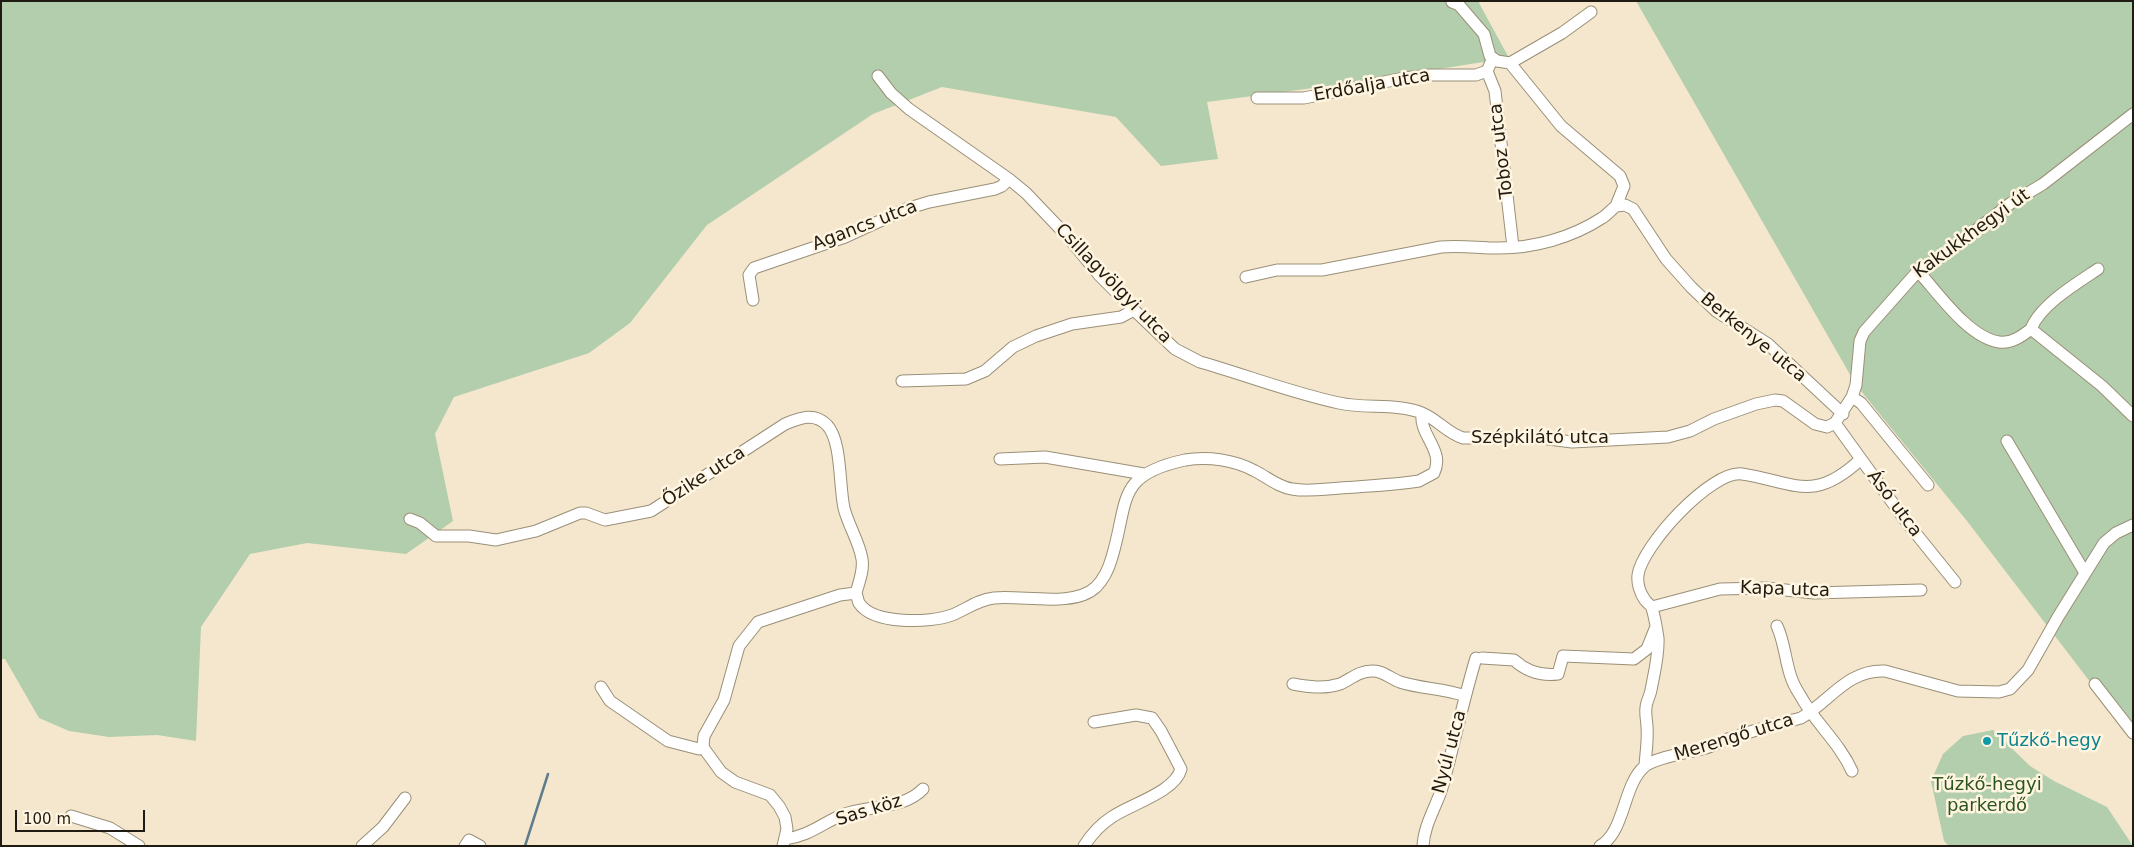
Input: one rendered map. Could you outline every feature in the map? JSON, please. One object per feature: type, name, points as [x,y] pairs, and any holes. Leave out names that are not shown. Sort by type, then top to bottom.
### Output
[{"type":"street","points":[[1246,277],[1277,270],[1322,270],[1441,246],[1513,247],[1542,244],[1587,227],[1604,217],[1616,206],[1624,186],[1620,176],[1562,126],[1510,63],[1493,58],[1488,50],[1484,34],[1459,5],[1452,2]]},
{"type":"street","points":[[1510,63],[1562,33],[1591,12]]},
{"type":"street","points":[[1487,71],[1493,58]]},
{"type":"street","name":"Erdőalja utca","points":[[1257,98],[1304,98],[1404,78],[1430,75],[1476,75],[1487,71]]},
{"type":"street","name":"Toboz utca","points":[[1487,71],[1494,91],[1513,247]]},
{"type":"street","name":"Csillagvölgyi utca","points":[[878,76],[891,93],[909,109],[1009,179],[1039,206],[1099,275],[1175,349],[1187,357],[1326,400],[1361,406],[1407,409],[1422,413]]},
{"type":"street","name":"Kakukkhegyi út","points":[[1852,397],[1856,385],[1860,341],[1870,325],[1918,271],[1944,256],[2011,203],[2043,184],[2133,114]]},
{"type":"street","name":"Agancs utca","points":[[753,300],[749,275],[754,268],[845,237],[906,209],[929,202],[995,189],[1002,186],[1009,179]]},
{"type":"street","name":"Berkenye utca","points":[[1616,206],[1625,205],[1633,209],[1666,259],[1716,311],[1768,344],[1839,418]]},
{"type":"street","points":[[1918,271],[1970,329],[2000,342],[2010,341],[2031,329],[2034,319],[2074,285],[2098,269]]},
{"type":"street","points":[[902,381],[966,379],[985,371],[1013,347],[1036,336],[1072,324],[1121,318],[1134,310]]},
{"type":"street","points":[[2031,329],[2080,366],[2133,416]]},
{"type":"street","points":[[1839,418],[1852,397],[1861,402],[1928,485]]},
{"type":"street","name":"Szépkilátó utca","points":[[1422,413],[1436,420],[1455,436],[1463,438],[1541,438],[1572,442],[1668,437],[1684,433],[1714,419],[1756,404],[1775,400],[1783,401],[1815,424],[1827,427],[1839,418]]},
{"type":"street","points":[[784,842],[787,829],[785,817],[774,799],[727,778],[714,765],[703,746],[708,726],[724,700],[739,646],[748,632],[758,622],[812,606],[840,595],[856,592],[859,603],[868,611],[884,618],[897,620],[941,618],[952,615],[975,602],[994,598],[1078,598],[1097,586],[1107,571],[1114,551],[1124,501],[1132,486],[1144,474],[1187,460],[1211,459],[1240,464],[1278,485],[1304,491],[1419,481],[1434,473],[1438,461],[1437,454],[1422,428],[1422,413]]},
{"type":"street","name":"Őzike utca","points":[[410,519],[420,523],[436,536],[469,536],[496,540],[536,531],[580,513],[586,513],[605,520],[651,511],[785,424],[804,417],[813,416],[829,428],[836,445],[844,510],[862,559],[862,569],[856,592]]},
{"type":"street","name":"Ásó utca","points":[[1839,418],[1861,459],[1904,520],[1955,582]]},
{"type":"street","points":[[2007,441],[2085,573]]},
{"type":"street","points":[[1000,459],[1045,457],[1144,474]]},
{"type":"street","points":[[1606,844],[1627,800],[1634,779],[1645,765],[1648,742],[1646,709],[1657,654],[1658,638],[1652,607],[1644,599],[1639,589],[1637,578],[1639,568],[1677,515],[1714,482],[1736,474],[1792,487],[1810,487],[1826,483],[1853,467],[1861,459]]},
{"type":"street","name":"Merengő utca","points":[[1645,765],[1688,750],[1703,749],[1729,738],[1801,718],[1836,688],[1862,674],[1875,671],[1898,674],[1958,691],[2005,691],[2022,679],[2085,573],[2108,540],[2133,525]]},
{"type":"street","name":"Kapa utca","points":[[1652,607],[1720,589],[1766,588],[1814,593],[1921,590]]},
{"type":"street","points":[[1777,626],[1790,677],[1809,713],[1842,751],[1852,771]]},
{"type":"street","name":"Nyúl utca","points":[[1423,846],[1427,824],[1441,789],[1454,746],[1465,696],[1479,658],[1514,660],[1522,667],[1545,676],[1558,674],[1563,656],[1634,659],[1647,649],[1655,627]]},
{"type":"street","points":[[1293,684],[1312,687],[1333,686],[1359,673],[1374,670],[1401,682],[1424,688],[1445,689],[1465,696]]},
{"type":"street","points":[[2095,684],[2133,733]]},
{"type":"street","points":[[601,687],[610,701],[668,741],[699,749],[703,746]]},
{"type":"street","points":[[1084,846],[1100,827],[1112,817],[1179,778],[1181,768],[1152,718],[1136,715],[1094,722]]},
{"type":"street","name":"Sas köz","points":[[784,842],[811,832],[848,813],[899,803],[917,796],[923,789]]},
{"type":"street","points":[[362,846],[383,827],[405,798]]},
{"type":"street","points":[[72,816],[110,828],[139,846]]},
{"type":"street","points":[[465,846],[469,840],[480,846]]},
{"type":"green space","points":[[1,1],[1480,1],[1479,3],[1509,58],[1343,84],[1207,102],[1218,159],[1161,166],[1116,117],[942,87],[873,114],[707,225],[630,323],[589,353],[454,397],[435,434],[453,521],[406,554],[307,543],[250,554],[201,627],[196,741],[157,735],[109,737],[69,731],[39,718],[5,659],[1,659]]},
{"type":"green space","points":[[1636,1],[2133,1],[2133,738],[1967,521],[1856,385]]},
{"type":"green space","name":"Tűzkő-hegyi parkerdő","points":[[1993,730],[2030,766],[2054,781],[2107,807],[2133,846],[1949,846],[1944,841],[1931,781],[1943,754],[1963,736]]},
{"type":"waterway","points":[[525,846],[548,774]]},
{"type":"place","name":"Tűzkő-hegy","points":[[1987,741]]}]
